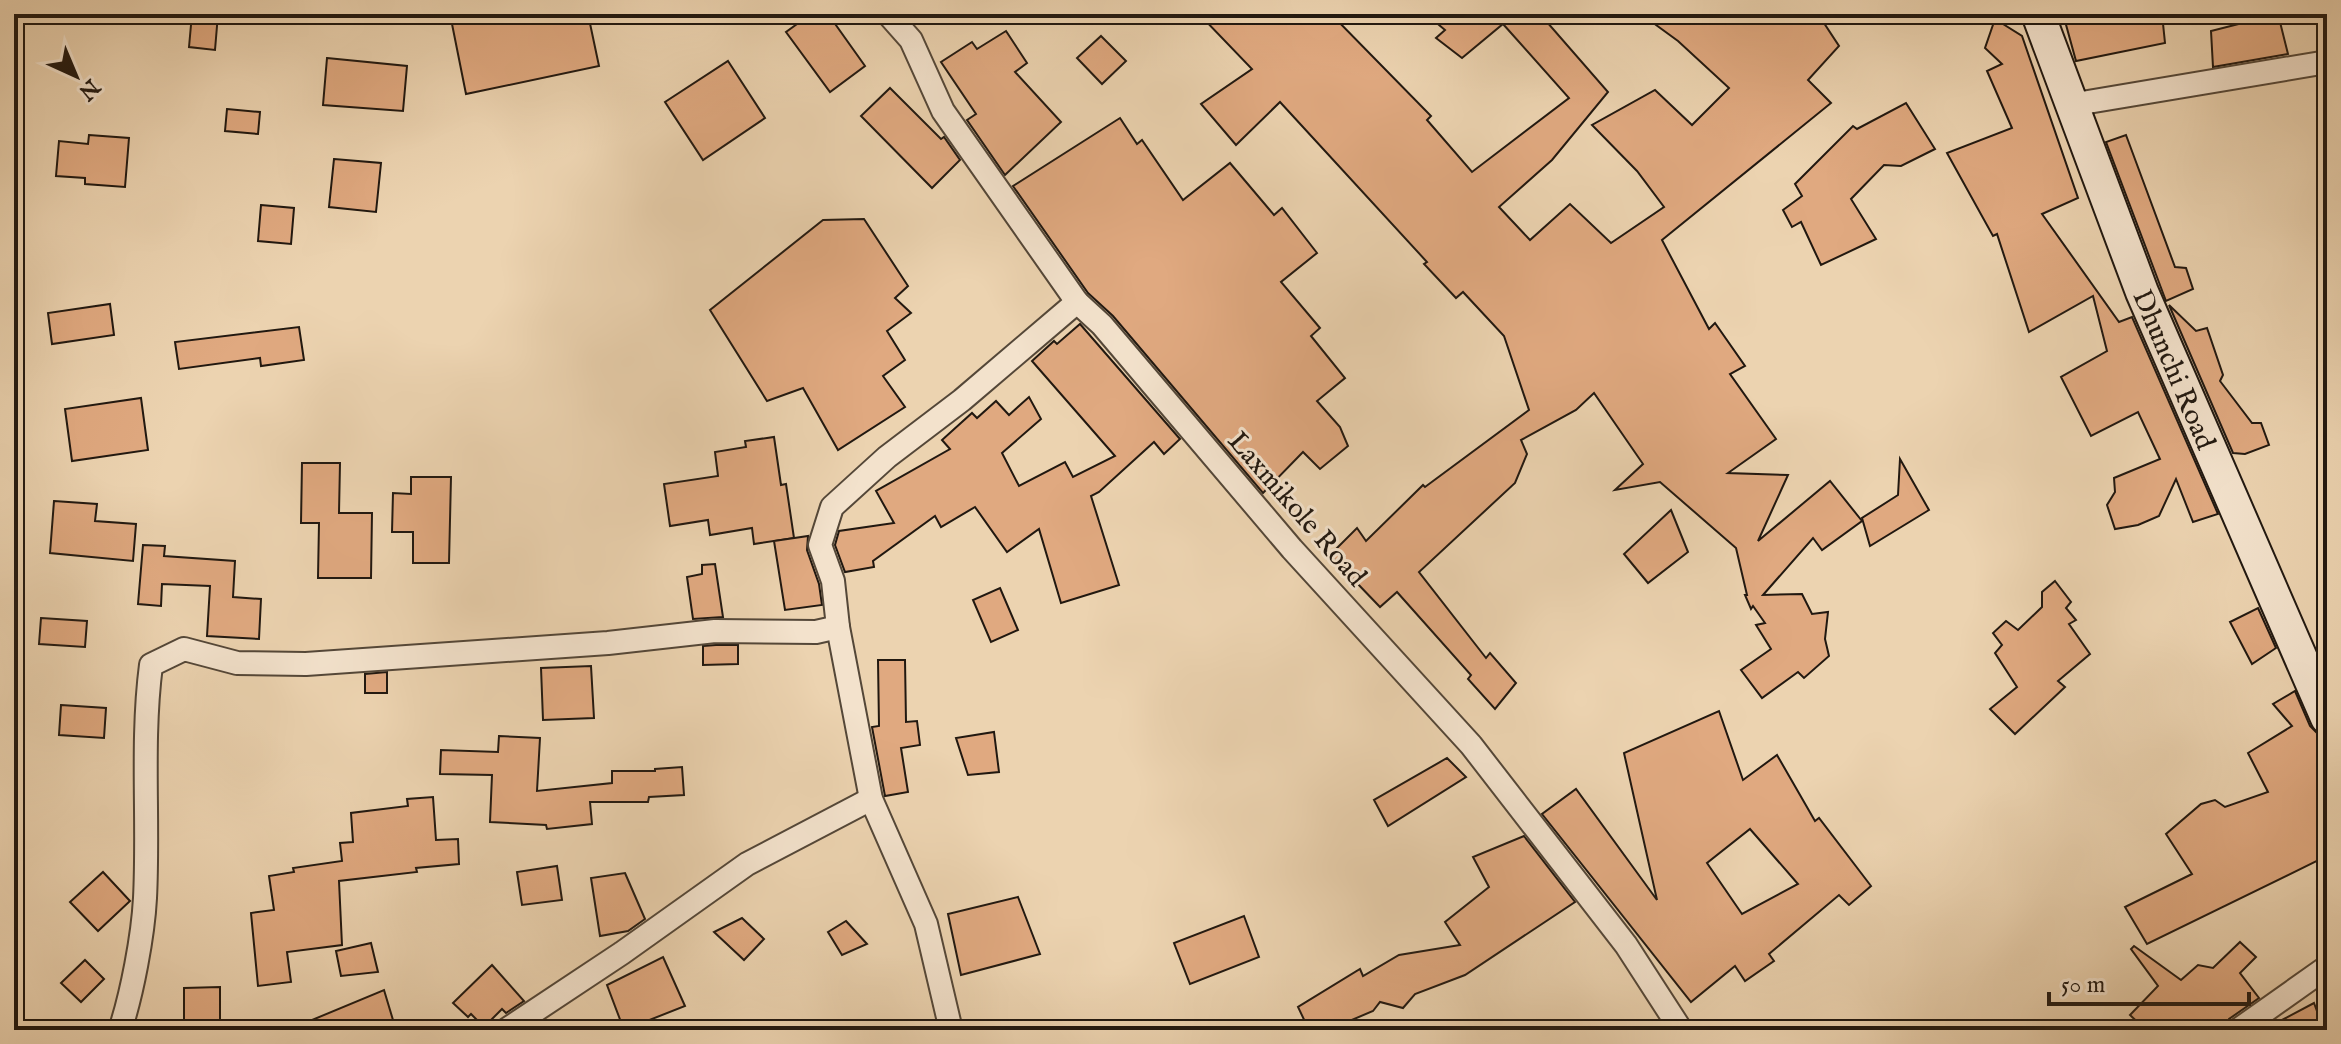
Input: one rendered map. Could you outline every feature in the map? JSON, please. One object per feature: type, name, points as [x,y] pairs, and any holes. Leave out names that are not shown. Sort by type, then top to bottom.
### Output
[{"type":"street","name":"Laxmikole Road","points":[[888,14],[911,40],[943,111],[1077,302],[1102,325],[1292,549],[1471,745],[1626,945],[1681,1030]]},
{"type":"street","name":"Dhunchi Road","points":[[2034,16],[2142,292],[2327,718]]},
{"type":"street","points":[[2070,105],[2327,62]]},
{"type":"street","points":[[951,1030],[926,924],[871,799],[838,627],[833,581],[820,545],[832,507],[887,457],[962,400],[1077,302]]},
{"type":"street","points":[[120,1030],[129,1004],[145,900],[145,712],[151,665],[184,649],[237,663],[306,664],[545,648],[715,631],[816,632],[838,627]]},
{"type":"street","points":[[506,1030],[747,864],[871,799]]},
{"type":"street","points":[[2238,1030],[2327,967]]},
{"type":"building","points":[[192,14],[218,14],[215,50],[189,47]]},
{"type":"building","points":[[450,14],[588,14],[599,66],[466,94]]},
{"type":"building","points":[[811,14],[828,14],[865,66],[830,92],[786,32]]},
{"type":"building","points":[[1199,14],[1331,14],[1431,116],[1427,120],[1472,172],[1569,98],[1503,24],[1462,58],[1436,38],[1445,30],[1426,14],[1540,14],[1608,92],[1552,160],[1499,207],[1530,240],[1570,204],[1611,243],[1664,207],[1637,171],[1592,125],[1655,90],[1692,125],[1729,88],[1678,41],[1641,14],[1818,14],[1839,46],[1808,80],[1831,103],[1662,240],[1709,329],[1715,323],[1745,366],[1730,374],[1776,439],[1728,473],[1788,475],[1758,541],[1830,481],[1862,521],[1822,550],[1813,538],[1763,595],[1802,594],[1812,614],[1828,612],[1825,639],[1829,656],[1804,678],[1798,672],[1762,698],[1741,670],[1771,649],[1756,625],[1765,623],[1753,606],[1751,609],[1745,595],[1736,548],[1660,482],[1615,490],[1643,464],[1594,393],[1576,410],[1521,440],[1527,454],[1515,483],[1419,572],[1486,658],[1490,653],[1516,683],[1495,709],[1468,679],[1471,675],[1397,592],[1380,607],[1330,555],[1357,528],[1366,541],[1423,485],[1425,487],[1529,410],[1504,336],[1463,292],[1456,298],[1424,264],[1427,262],[1280,102],[1236,145],[1201,104],[1252,69]]},
{"type":"building","points":[[2088,14],[2162,14],[2165,43],[2076,61],[2065,21],[2090,18]]},
{"type":"building","points":[[2278,14],[2288,54],[2213,67],[2211,31]]},
{"type":"building","points":[[1995,19],[2022,36],[2078,198],[2042,214],[2119,322],[2132,317],[2218,514],[2193,522],[2176,479],[2159,516],[2138,525],[2115,529],[2107,505],[2115,492],[2114,478],[2160,459],[2138,412],[2091,436],[2061,377],[2107,351],[2093,296],[2029,332],[1997,234],[1993,236],[1947,153],[2012,128],[1987,71],[2002,64],[1985,48]]},
{"type":"building","points":[[1006,31],[1027,63],[1015,72],[1061,122],[1005,175],[967,120],[976,114],[941,62],[972,42],[977,49]]},
{"type":"building","points":[[1101,36],[1126,61],[1102,84],[1077,58]]},
{"type":"building","points":[[327,58],[407,66],[403,111],[323,105]]},
{"type":"building","points":[[728,61],[765,118],[703,160],[665,102]]},
{"type":"building","points":[[890,88],[941,139],[944,137],[960,160],[932,188],[861,116]]},
{"type":"building","points":[[1906,103],[1935,149],[1901,166],[1884,165],[1851,199],[1876,239],[1821,265],[1801,222],[1792,227],[1783,210],[1802,196],[1795,184],[1853,126],[1857,129]]},
{"type":"building","points":[[227,109],[260,112],[258,134],[225,131]]},
{"type":"building","points":[[1120,118],[1137,144],[1142,140],[1183,200],[1230,163],[1274,215],[1282,208],[1317,253],[1281,282],[1320,328],[1311,336],[1345,378],[1317,401],[1340,427],[1348,446],[1320,469],[1303,452],[1263,493],[1113,316],[1088,293],[1013,186]]},
{"type":"building","points":[[89,135],[129,138],[125,187],[85,184],[85,178],[56,176],[59,141],[88,144]]},
{"type":"building","points":[[2126,135],[2175,267],[2186,268],[2193,289],[2166,301],[2106,142]]},
{"type":"building","points":[[334,159],[381,163],[376,212],[329,207]]},
{"type":"building","points":[[261,205],[294,208],[291,244],[258,241]]},
{"type":"building","points":[[864,219],[908,286],[895,298],[911,313],[887,331],[905,360],[883,376],[905,407],[838,450],[803,388],[767,401],[710,310],[823,220]]},
{"type":"building","points":[[110,304],[114,335],[52,344],[48,313]]},
{"type":"building","points":[[2169,305],[2196,331],[2207,328],[2223,375],[2220,381],[2252,423],[2261,423],[2269,445],[2245,454],[2233,453]]},
{"type":"building","points":[[1080,324],[1180,439],[1164,454],[1154,442],[1091,496],[1119,585],[1061,603],[1039,529],[1007,552],[975,507],[941,527],[935,516],[873,561],[874,567],[845,572],[835,545],[839,531],[894,523],[876,491],[950,449],[942,440],[972,413],[977,418],[996,401],[1009,415],[1029,397],[1041,419],[1002,453],[1019,486],[1065,462],[1073,477],[1115,456],[1032,361],[1054,341],[1057,344]]},
{"type":"building","points":[[299,327],[304,360],[261,366],[260,358],[179,369],[175,342]]},
{"type":"building","points":[[141,398],[148,450],[72,461],[65,409]]},
{"type":"building","points":[[774,437],[781,485],[786,484],[794,538],[754,544],[752,528],[710,535],[708,520],[670,526],[664,484],[718,476],[715,452],[746,447],[745,441]]},
{"type":"building","points":[[1900,459],[1929,510],[1870,546],[1862,518],[1898,495]]},
{"type":"building","points":[[302,463],[340,463],[339,513],[372,513],[371,578],[318,578],[319,523],[301,523]]},
{"type":"building","points":[[411,477],[451,477],[449,563],[413,563],[413,532],[392,532],[393,493],[411,494]]},
{"type":"building","points":[[54,501],[97,504],[95,521],[136,524],[133,561],[50,553]]},
{"type":"building","points":[[1671,510],[1688,552],[1648,583],[1624,554]]},
{"type":"building","points":[[808,536],[807,550],[819,584],[822,605],[785,610],[774,541]]},
{"type":"building","points":[[143,545],[165,546],[164,556],[235,561],[233,597],[261,599],[259,639],[207,636],[210,586],[162,584],[161,606],[138,604]]},
{"type":"building","points":[[715,564],[723,617],[693,619],[687,577],[702,574],[702,565]]},
{"type":"building","points":[[2055,581],[2071,602],[2066,608],[2076,620],[2069,624],[2090,654],[2058,681],[2065,687],[2015,734],[1990,709],[2017,687],[1995,653],[2002,645],[1993,633],[2006,621],[2018,630],[2042,607],[2042,592]]},
{"type":"building","points":[[1000,588],[1018,630],[991,642],[973,600]]},
{"type":"building","points":[[2258,608],[2276,648],[2252,664],[2230,622]]},
{"type":"building","points":[[41,618],[87,621],[85,647],[39,644]]},
{"type":"building","points":[[738,645],[738,664],[703,665],[703,646]]},
{"type":"building","points":[[878,660],[905,660],[906,722],[917,721],[920,745],[901,748],[908,792],[885,796],[872,727],[879,726]]},
{"type":"building","points":[[591,666],[594,718],[543,720],[541,668]]},
{"type":"building","points":[[387,672],[387,693],[365,693],[365,674]]},
{"type":"building","points":[[2295,691],[2310,726],[2327,750],[2327,856],[2147,944],[2125,907],[2192,874],[2166,834],[2201,804],[2215,800],[2225,807],[2268,792],[2248,753],[2292,726],[2273,704]]},
{"type":"building","points":[[61,705],[106,708],[104,738],[59,735]]},
{"type":"building","points":[[1719,711],[1743,780],[1777,755],[1815,821],[1819,818],[1871,886],[1849,905],[1839,895],[1769,954],[1774,961],[1745,981],[1735,966],[1691,1002],[1542,814],[1576,789],[1657,900],[1624,753]],"holes":[[[1750,829],[1798,884],[1742,914],[1707,863]]]},
{"type":"building","points":[[994,732],[999,772],[968,775],[956,738]]},
{"type":"building","points":[[499,736],[540,738],[537,791],[612,783],[612,771],[655,771],[682,767],[684,795],[649,797],[648,802],[590,802],[592,824],[547,829],[546,825],[490,822],[492,775],[440,774],[441,750],[498,752]]},
{"type":"building","points":[[1447,758],[1466,777],[1388,826],[1374,800]]},
{"type":"building","points":[[433,797],[436,840],[458,839],[459,864],[339,881],[342,945],[287,952],[291,982],[258,986],[251,913],[274,910],[269,876],[294,872],[293,868],[342,861],[340,843],[353,842],[351,813],[408,806],[407,799]]},
{"type":"building","points":[[1524,836],[1575,902],[1465,975],[1415,994],[1403,1008],[1380,1002],[1373,1011],[1328,1030],[1309,1030],[1298,1007],[1360,969],[1363,976],[1399,955],[1460,945],[1445,922],[1489,887],[1473,857]]},
{"type":"building","points":[[557,866],[562,900],[522,905],[517,872]]},
{"type":"building","points":[[103,872],[130,901],[98,931],[70,902]]},
{"type":"building","points":[[625,873],[645,919],[628,931],[600,936],[591,878]]},
{"type":"building","points":[[1018,897],[1040,954],[961,975],[948,914]]},
{"type":"building","points":[[1244,916],[1259,957],[1190,984],[1174,943]]},
{"type":"building","points":[[742,918],[764,939],[744,960],[714,932]]},
{"type":"building","points":[[846,921],[867,944],[842,955],[828,932]]},
{"type":"building","points":[[2240,942],[2256,957],[2240,973],[2259,998],[2229,1019],[2224,1030],[2172,1030],[2164,1024],[2146,1030],[2130,1015],[2158,986],[2131,949],[2134,946],[2181,980],[2198,965],[2213,968]]},
{"type":"building","points":[[371,943],[378,972],[341,976],[336,951]]},
{"type":"building","points":[[663,957],[685,1006],[624,1030],[607,985]]},
{"type":"building","points":[[85,960],[104,979],[81,1002],[61,983]]},
{"type":"building","points":[[492,965],[524,1001],[506,1013],[502,1009],[484,1027],[453,1003]]},
{"type":"building","points":[[220,987],[220,1030],[184,1030],[184,988]]},
{"type":"building","points":[[384,990],[393,1020],[361,1030],[288,1030]]},
{"type":"building","points":[[2314,1003],[2324,1030],[2263,1030]]}]
